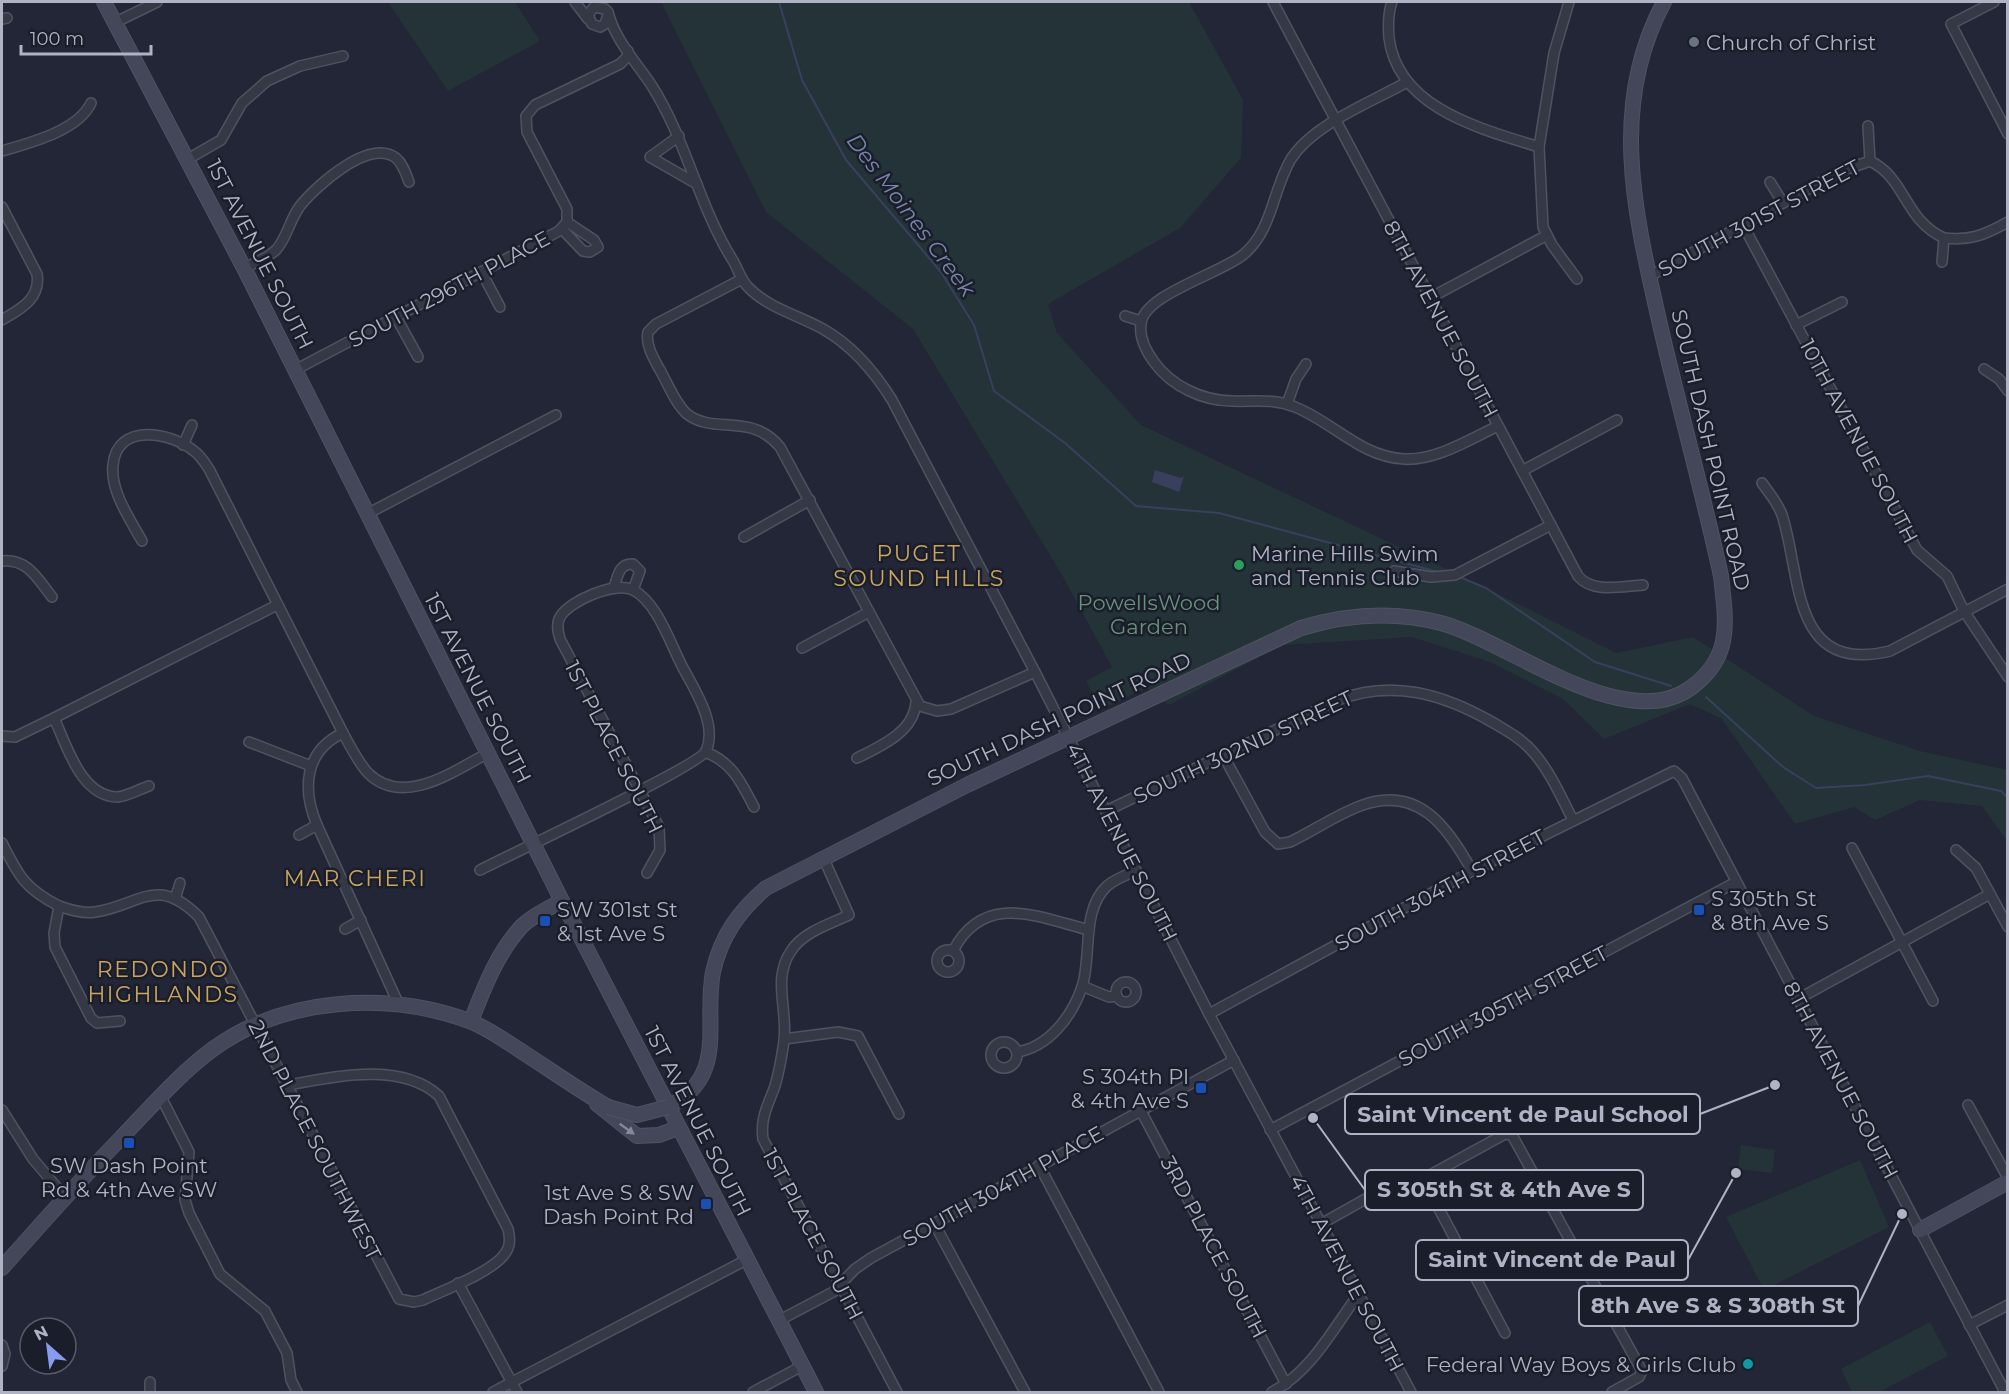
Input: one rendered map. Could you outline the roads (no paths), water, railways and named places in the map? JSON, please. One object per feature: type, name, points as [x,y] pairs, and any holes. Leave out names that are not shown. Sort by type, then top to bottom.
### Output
[{"type":"main road","name":"1ST AVENUE SOUTH","points":[[104,2],[244,268],[562,901],[816,1392]]},
{"type":"main road","name":"SOUTH DASH POINT ROAD","points":[[584,1093],[608,1107],[637,1115],[668,1107],[690,1092],[704,1074],[711,1042],[713,974],[723,938],[747,904],[766,888],[967,785],[1069,739],[1285,635],[1345,617],[1392,616],[1440,623],[1473,634],[1569,682],[1623,700],[1654,702],[1672,698],[1698,682],[1719,657],[1724,643],[1725,624],[1721,576],[1635,210],[1629,140],[1634,90],[1643,50],[1664,2]]},
{"type":"main road","points":[[471,1021],[486,982],[505,948],[523,925],[562,901]]},
{"type":"main road","points":[[2,1268],[64,1197],[161,1096],[214,1048],[256,1024],[321,1006],[399,1005],[432,1010],[471,1021],[584,1093],[637,1136],[659,1135],[678,1128]]},
{"type":"main road","points":[[1920,1230],[2007,1180]]},
{"type":"street","points":[[114,23],[157,2]]},
{"type":"street","points":[[576,2],[605,9],[608,15],[605,24],[600,27]]},
{"type":"street","points":[[576,2],[592,24],[615,33]]},
{"type":"street","name":"8TH AVENUE SOUTH","points":[[1273,2],[1576,572],[1585,582],[1606,587],[1643,585]]},
{"type":"street","points":[[1392,2],[1388,24],[1390,47],[1407,82],[1420,95],[1483,130],[1539,147]]},
{"type":"street","points":[[1569,2],[1554,53],[1539,147],[1541,211],[1547,235],[1577,279]]},
{"type":"street","points":[[1994,2],[1951,24],[2007,134]]},
{"type":"street","points":[[588,19],[589,11],[594,7]]},
{"type":"street","name":"4TH AVENUE SOUTH","points":[[608,15],[615,33],[652,87],[679,136],[715,234],[742,279],[774,306],[839,339],[879,378],[1035,672],[1209,1014],[1411,1392]]},
{"type":"street","name":"SOUTH 296TH PLACE","points":[[295,370],[482,273],[565,225],[567,209],[533,144],[525,121],[531,108],[613,68],[624,60],[628,51]]},
{"type":"street","points":[[188,159],[221,140],[242,103],[267,81],[288,70],[343,56]]},
{"type":"street","points":[[1407,82],[1305,142],[1292,159],[1279,185],[1269,221],[1251,247],[1216,272],[1157,300],[1146,309],[1141,321],[1142,335],[1151,358],[1172,381],[1183,388],[1228,401],[1265,400],[1287,404],[1363,447],[1394,458],[1415,459],[1446,449],[1498,426]]},
{"type":"street","points":[[2,151],[61,129],[87,114],[91,104]]},
{"type":"street","points":[[1868,126],[1870,161],[1890,176],[1920,223],[1944,238],[1963,241],[1989,232],[2007,222]]},
{"type":"street","points":[[679,136],[650,157],[697,184]]},
{"type":"street","points":[[244,268],[275,250],[292,218],[307,198],[354,161],[374,154],[391,155],[400,163],[409,182]]},
{"type":"street","name":"SOUTH 301ST STREET","points":[[1650,276],[1853,165],[1870,161]]},
{"type":"street","points":[[1770,182],[1783,203]]},
{"type":"street","points":[[2,207],[37,274],[38,292],[31,300],[2,320]]},
{"type":"street","name":"10TH AVENUE SOUTH","points":[[1743,225],[1917,550],[1947,576],[1964,611],[2007,677]]},
{"type":"street","points":[[1430,298],[1547,235]]},
{"type":"street","points":[[1942,262],[1944,238]]},
{"type":"street","points":[[482,273],[500,307]]},
{"type":"street","points":[[742,279],[652,327],[647,335],[653,355],[676,399],[687,413],[702,420],[753,428],[770,436],[785,455],[810,500],[916,702],[927,709],[951,710],[1035,672]]},
{"type":"street","points":[[1796,325],[1842,302]]},
{"type":"street","points":[[1125,316],[1141,321]]},
{"type":"street","points":[[396,317],[418,357]]},
{"type":"street","points":[[1287,404],[1296,380],[1306,364]]},
{"type":"street","points":[[1984,369],[1999,379],[2007,391]]},
{"type":"street","points":[[368,514],[556,415]]},
{"type":"street","points":[[1522,471],[1617,420]]},
{"type":"street","points":[[183,445],[192,425]]},
{"type":"street","points":[[142,542],[120,498],[113,473],[116,454],[134,435],[150,434],[194,451],[216,481],[343,733],[367,771],[380,781],[395,787],[412,787],[430,783],[488,753]]},
{"type":"street","points":[[1762,483],[1783,516],[1794,577],[1809,624],[1821,640],[1850,652],[1870,654],[1890,651],[2007,589]]},
{"type":"street","points":[[744,537],[810,500]]},
{"type":"street","points":[[1394,570],[1438,578],[1455,575],[1551,525]]},
{"type":"street","points":[[2,561],[20,563],[30,568],[52,597]]},
{"type":"street","points":[[480,870],[696,761],[705,752],[709,735],[702,707],[653,611],[630,589],[614,587],[621,568],[626,564],[633,564],[640,571],[630,589]]},
{"type":"street","points":[[1794,577],[1805,577]]},
{"type":"street","name":"1ST PLACE SOUTH","points":[[614,587],[570,608],[558,620],[560,639],[662,837],[660,850],[647,873]]},
{"type":"street","points":[[2,736],[15,737],[277,605]]},
{"type":"street","points":[[802,648],[869,612]]},
{"type":"street","points":[[1801,631],[1809,624]]},
{"type":"street","name":"SOUTH 302ND STREET","points":[[1106,811],[1338,700],[1382,689],[1408,690],[1440,698],[1482,717],[1516,737],[1532,750],[1545,767],[1573,820]]},
{"type":"street","points":[[857,758],[899,733],[911,720],[916,702]]},
{"type":"street","points":[[54,718],[79,772],[96,792],[119,797],[149,786]]},
{"type":"street","points":[[343,733],[325,744],[311,766],[308,798],[317,825],[399,1005]]},
{"type":"street","points":[[249,742],[311,766]]},
{"type":"street","points":[[705,752],[720,758],[731,767],[754,807]]},
{"type":"street","points":[[1223,755],[1261,825],[1273,842],[1278,844],[1290,842],[1360,806],[1383,801],[1413,805],[1436,818],[1453,837],[1472,871]]},
{"type":"street","name":"8TH AVENUE SOUTH","points":[[1674,771],[1682,778],[2005,1392]]},
{"type":"street","name":"SOUTH 304TH STREET","points":[[1209,1014],[1472,871],[1674,771]]},
{"type":"street","points":[[299,835],[317,825]]},
{"type":"street","points":[[2,843],[20,878],[30,890],[59,906],[76,912],[96,912],[147,895],[175,899],[180,883]]},
{"type":"street","points":[[1852,848],[1933,1002]]},
{"type":"street","points":[[1956,850],[1976,868],[2007,927]]},
{"type":"street","name":"1ST PLACE SOUTH","points":[[823,857],[849,915],[804,937],[792,948],[783,964],[780,979],[784,1038],[775,1085],[761,1124],[763,1139],[897,1392]]},
{"type":"street","points":[[1017,1052],[1030,1049],[1055,1033],[1065,1020],[1082,986],[1089,930],[1096,905],[1107,886],[1136,871]]},
{"type":"street","name":"SOUTH 305TH STREET","points":[[1270,1130],[1736,882]]},
{"type":"street","points":[[1798,999],[1990,894]]},
{"type":"street","name":"2ND PLACE SOUTHWEST","points":[[175,899],[188,906],[206,927],[395,1295],[405,1301],[423,1300],[458,1282]]},
{"type":"street","points":[[59,906],[54,933],[55,947],[91,1018],[97,1023],[120,1021]]},
{"type":"street","points":[[953,951],[971,925],[997,914],[1020,913],[1089,930]]},
{"type":"street","points":[[345,929],[361,920]]},
{"type":"street","points":[[1082,986],[1109,996],[1117,996]]},
{"type":"street","points":[[784,1038],[838,1032],[858,1036],[899,1114]]},
{"type":"street","name":"SOUTH 304TH PLACE","points":[[778,1321],[840,1286],[855,1269],[871,1258],[1234,1060]]},
{"type":"street","points":[[288,1085],[346,1075],[391,1076],[423,1084],[439,1096],[508,1229],[508,1248],[501,1259],[458,1282],[517,1392]]},
{"type":"street","points":[[161,1096],[189,1152],[185,1200],[189,1213],[220,1274],[265,1311],[287,1353],[291,1380],[297,1392]]},
{"type":"street","points":[[1968,1105],[2007,1180]]},
{"type":"street","points":[[2,1110],[33,1159],[64,1197]]},
{"type":"street","name":"3RD PLACE SOUTH","points":[[1141,1111],[1286,1384]]},
{"type":"street","points":[[1321,1224],[1378,1192],[1405,1187],[1510,1134],[1516,1140],[1642,1371],[1639,1377],[1612,1392]]},
{"type":"street","points":[[1039,1165],[1159,1392]]},
{"type":"street","points":[[1423,1179],[1505,1333]]},
{"type":"street","points":[[934,1223],[1025,1392]]},
{"type":"street","points":[[493,1392],[746,1260]]},
{"type":"street","points":[[1272,1392],[1286,1384],[1311,1361],[1358,1295]]},
{"type":"street","points":[[1969,1325],[2007,1305]]},
{"type":"street","points":[[2,1345],[4,1354],[2,1366]]},
{"type":"street","points":[[753,1392],[802,1366]]},
{"type":"street","points":[[150,1382],[150,1392]]},
{"type":"water","points":[[1155,470],[1181,478],[1184,476],[1179,492],[1152,482]]},
{"type":"waterway","name":"Des Moines Creek","points":[[779,2],[802,80],[846,160],[941,272],[974,325],[994,391],[1065,443],[1136,506],[1219,513],[1438,572]]},
{"type":"waterway","name":"Des Moines Creek","points":[[1462,578],[1486,588],[1595,662],[1671,686]]},
{"type":"waterway","name":"Des Moines Creek","points":[[1706,697],[1783,767],[1816,788],[1865,785],[1928,776],[2001,791],[2008,798]]},
{"type":"place","name":"Church of Christ","points":[[1694,42]]},
{"type":"place","name":"Marine Hills Swim and Tennis Club","points":[[1239,565]]},
{"type":"place","name":"S 305th St & 8th Ave S","points":[[1699,910]]},
{"type":"place","name":"SW 301st St & 1st Ave S","points":[[545,921]]},
{"type":"place","name":"Saint Vincent de Paul School","points":[[1775,1085]]},
{"type":"place","name":"S 304th Pl & 4th Ave S","points":[[1201,1088]]},
{"type":"place","name":"S 305th St & 4th Ave S","points":[[1313,1118]]},
{"type":"place","name":"SW Dash Point Rd & 4th Ave SW","points":[[129,1143]]},
{"type":"place","name":"Saint Vincent de Paul","points":[[1736,1173]]},
{"type":"place","name":"1st Ave S & SW Dash Point Rd","points":[[706,1204]]},
{"type":"place","name":"8th Ave S & S 308th St","points":[[1902,1214]]},
{"type":"place","name":"Federal Way Boys & Girls Club","points":[[1748,1364]]},
{"type":"district","name":"PUGET SOUND HILLS","points":[[919,566]]},
{"type":"district","name":"MAR CHERI","points":[[355,878]]},
{"type":"district","name":"REDONDO HIGHLANDS","points":[[163,982]]},
{"type":"park label","name":"PowellsWood Garden","points":[[1149,614]]}]
